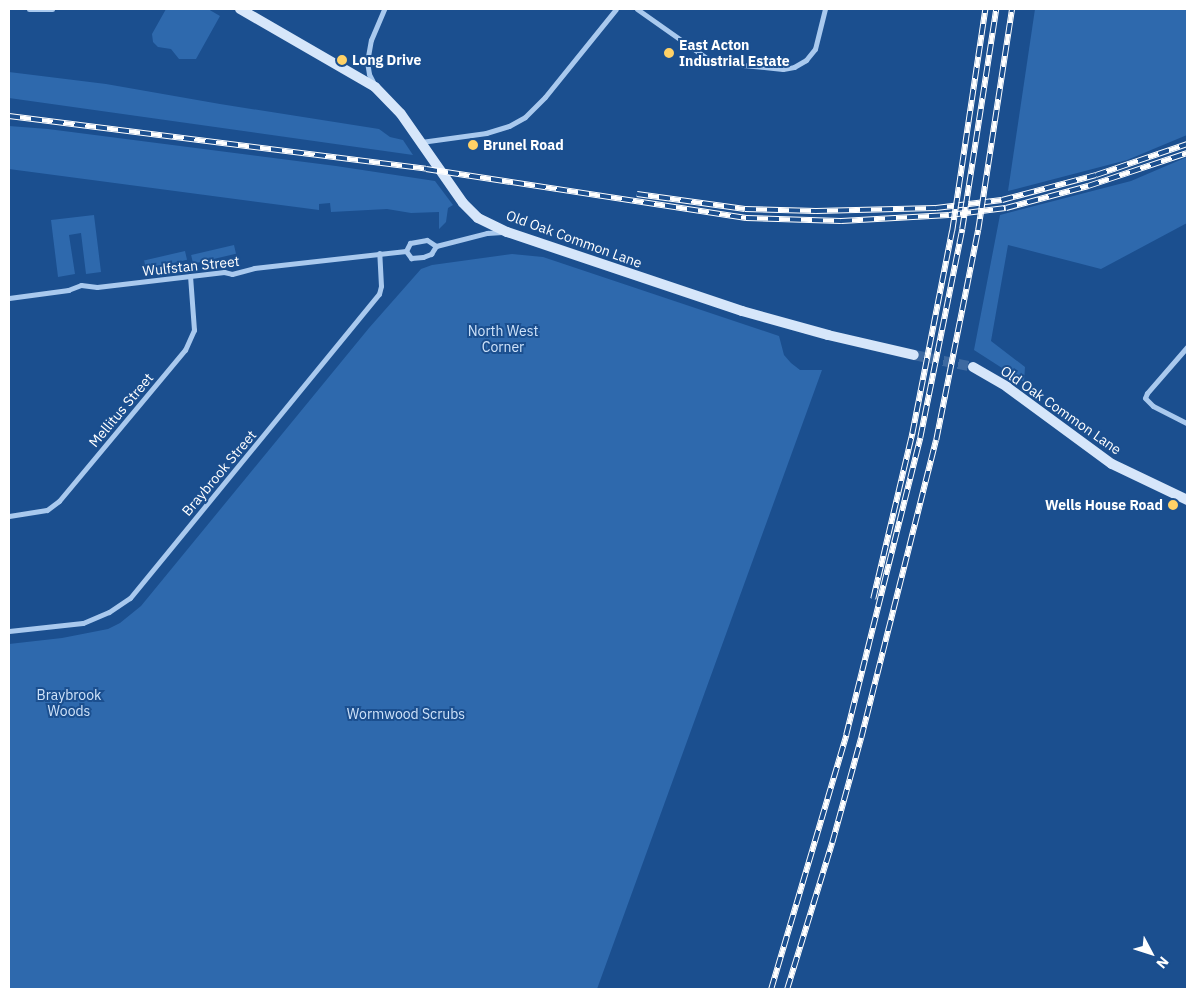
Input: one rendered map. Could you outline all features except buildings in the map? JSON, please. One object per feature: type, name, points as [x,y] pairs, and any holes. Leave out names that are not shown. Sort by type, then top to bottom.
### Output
[{"type":"street","points":[[29,9],[52,9]]},
{"type":"street","name":"Old Oak Common Lane","points":[[240,9],[376,87],[396,106],[470,211],[507,232],[742,311],[828,335],[914,355]]},
{"type":"street","points":[[376,87],[369,74],[367,62],[371,40],[384,9]]},
{"type":"street","points":[[422,142],[486,133],[509,126],[525,117],[545,97],[616,9]]},
{"type":"street","points":[[637,9],[712,62],[783,69],[794,67],[806,60],[815,49],[825,9]]},
{"type":"street","name":"Wulfstan Street","points":[[406,251],[411,258],[423,257],[431,254],[436,246],[487,233],[507,232]]},
{"type":"street","name":"Wulfstan Street","points":[[406,251],[410,243],[427,240],[436,246]]},
{"type":"street","name":"Wulfstan Street","points":[[9,298],[68,290],[81,285],[97,287],[224,272],[232,274],[254,268],[406,251]]},
{"type":"street","name":"Braybrook Street","points":[[9,631],[83,623],[109,612],[130,598],[379,294],[381,286],[379,253]]},
{"type":"street","name":"Mellitus Street","points":[[9,516],[47,510],[59,501],[185,350],[194,330],[190,276]]},
{"type":"street","points":[[1187,347],[1146,396],[1148,403],[1187,423]]},
{"type":"street","name":"Old Oak Common Lane","points":[[973,367],[1006,387],[1112,464],[1187,500]]},
{"type":"green space","points":[[166,9],[208,9],[220,16],[196,59],[179,59],[171,49],[158,47],[153,42],[152,34]]},
{"type":"green space","points":[[1035,9],[1187,9],[1187,135],[1127,160],[1008,191]]},
{"type":"green space","points":[[9,72],[106,84],[379,129],[390,137],[403,140],[413,155],[9,98]]},
{"type":"green space","points":[[9,126],[48,129],[336,166],[435,181],[453,205],[448,208],[446,222],[439,229],[439,212],[411,213],[387,209],[331,212],[330,203],[319,204],[319,210],[9,169]]},
{"type":"green space","points":[[1187,157],[1187,223],[1101,269],[1008,245],[991,341],[1025,367],[1024,382],[974,350],[1000,215],[1131,181]]},
{"type":"green space","points":[[94,215],[101,272],[86,274],[81,233],[69,235],[75,274],[58,277],[51,220]]},
{"type":"green space","points":[[234,245],[236,254],[193,264],[191,255]]},
{"type":"green space","points":[[185,251],[187,260],[146,269],[144,260]]},
{"type":"green space","name":"Wormwood Scrubs","points":[[512,254],[543,257],[779,336],[784,355],[791,363],[800,370],[822,370],[597,989],[9,989],[9,644],[62,638],[108,629],[120,623],[141,606],[369,328],[421,269],[432,265]]},
{"type":"tunnel","points":[[914,355],[973,367]]},
{"type":"railway","points":[[873,599],[912,434],[952,231],[985,9]]},
{"type":"railway","points":[[771,989],[846,735],[920,438],[962,229],[996,9]]},
{"type":"railway","points":[[787,989],[832,843],[861,738],[936,440],[978,230],[1012,9]]},
{"type":"railway","points":[[9,116],[426,169],[746,218],[841,221],[949,215],[1006,208],[1088,186],[1187,153]]},
{"type":"railway","points":[[637,194],[745,209],[816,211],[936,208],[1002,200],[1096,175],[1187,144]]},
{"type":"place","name":"East Acton Industrial Estate","points":[[669,53]]},
{"type":"place","name":"Long Drive","points":[[342,60]]},
{"type":"place","name":"Brunel Road","points":[[473,145]]},
{"type":"place","name":"Wells House Road","points":[[1173,505]]},
{"type":"park label","name":"North West Corner","points":[[503,340]]},
{"type":"park label","name":"Braybrook Woods","points":[[69,704]]}]
